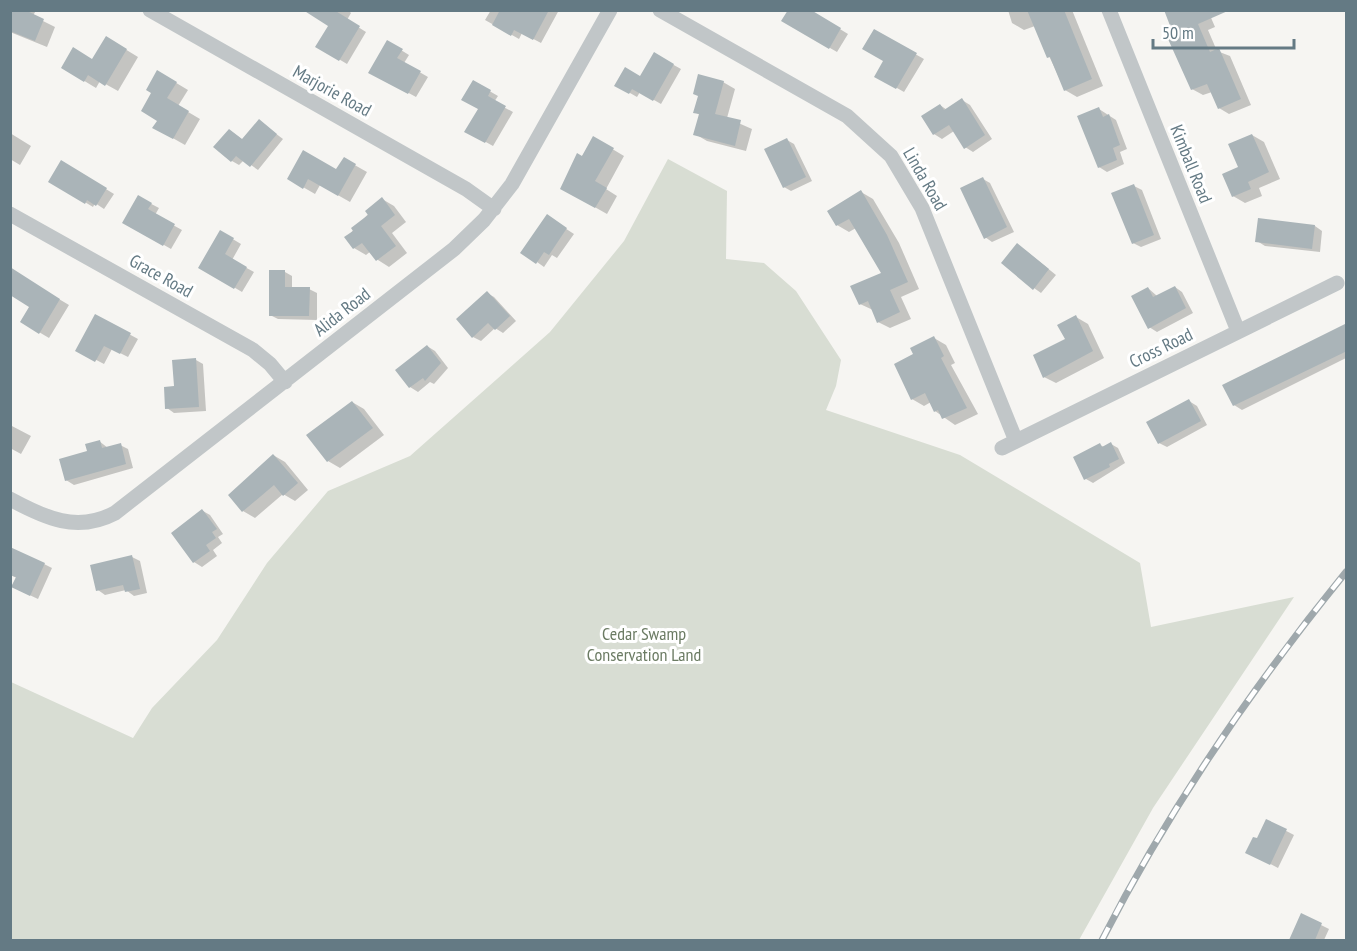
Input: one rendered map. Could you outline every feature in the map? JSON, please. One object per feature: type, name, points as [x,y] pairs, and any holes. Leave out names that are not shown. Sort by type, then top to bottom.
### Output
[{"type":"street","name":"Marjorie Road","points":[[150,10],[466,189],[494,209]]},
{"type":"street","name":"Alida Road","points":[[10,499],[37,514],[65,523],[85,524],[105,518],[124,508],[465,240],[494,209],[520,171],[610,10]]},
{"type":"street","name":"Linda Road","points":[[660,10],[834,108],[882,145],[904,174],[922,208],[1009,444]]},
{"type":"street","name":"Kimball Road","points":[[1109,10],[1238,331]]},
{"type":"street","name":"Grace Road","points":[[10,214],[253,350],[270,364],[285,382]]},
{"type":"street","name":"Cross Road","points":[[1009,444],[1337,282]]},
{"type":"green space","name":"Cedar Swamp Conservation Land","points":[[668,159],[727,191],[726,259],[764,263],[796,291],[841,360],[836,386],[826,410],[960,455],[1140,563],[1151,627],[1294,597],[1153,808],[1079,940],[11,940],[11,682],[133,738],[152,708],[217,640],[267,563],[328,491],[410,456],[550,332],[624,241]]},
{"type":"building","points":[[10,10],[25,10],[44,19],[35,41],[10,31]]},
{"type":"building","points":[[303,10],[334,10],[360,26],[339,61],[315,47],[328,26]]},
{"type":"building","points":[[500,10],[549,10],[533,40],[514,30],[511,36],[492,25]]},
{"type":"building","points":[[788,10],[811,10],[841,28],[829,49],[781,21]]},
{"type":"building","points":[[1027,10],[1064,10],[1092,79],[1064,91]]},
{"type":"building","points":[[1164,10],[1230,10],[1198,24],[1210,52],[1219,48],[1241,99],[1218,109],[1207,84],[1191,90],[1168,39],[1174,36]]},
{"type":"building","points":[[874,29],[917,53],[896,89],[874,77],[883,61],[862,49]]},
{"type":"building","points":[[106,36],[127,49],[105,86],[88,75],[84,82],[61,68],[73,47],[92,59]]},
{"type":"building","points":[[387,40],[403,49],[397,58],[421,71],[408,94],[368,73]]},
{"type":"building","points":[[654,52],[674,64],[653,101],[632,89],[629,94],[614,86],[625,67],[640,76]]},
{"type":"building","points":[[157,70],[177,82],[167,98],[189,111],[173,139],[152,128],[157,121],[141,111],[151,93],[146,90]]},
{"type":"building","points":[[698,74],[724,81],[715,114],[741,120],[735,146],[693,135],[699,114],[693,113],[698,96],[693,94]]},
{"type":"building","points":[[473,80],[491,90],[488,96],[506,106],[485,143],[464,132],[478,109],[461,100]]},
{"type":"building","points":[[962,98],[985,135],[964,149],[949,125],[933,135],[921,116],[940,104],[944,110]]},
{"type":"building","points":[[1099,107],[1103,117],[1109,114],[1120,145],[1113,148],[1117,160],[1098,168],[1077,116]]},
{"type":"building","points":[[259,119],[277,134],[250,167],[236,156],[231,162],[213,147],[229,129],[242,139]]},
{"type":"building","points":[[1252,134],[1269,172],[1248,182],[1251,189],[1232,197],[1222,174],[1238,167],[1228,144]]},
{"type":"building","points":[[593,136],[614,148],[595,181],[607,188],[595,208],[560,189],[577,153],[582,156]]},
{"type":"building","points":[[787,138],[806,177],[783,188],[764,149]]},
{"type":"building","points":[[303,150],[336,169],[344,157],[356,164],[338,196],[308,179],[303,189],[287,179]]},
{"type":"building","points":[[61,160],[107,188],[96,206],[87,200],[85,204],[48,182]]},
{"type":"building","points":[[983,177],[1007,227],[984,239],[960,188]]},
{"type":"building","points":[[1134,184],[1154,235],[1132,244],[1111,193]]},
{"type":"building","points":[[861,190],[887,235],[908,282],[890,290],[900,312],[877,323],[868,301],[859,305],[850,286],[881,273],[849,219],[836,226],[827,211]]},
{"type":"building","points":[[138,195],[152,203],[148,209],[175,224],[163,246],[122,223]]},
{"type":"building","points":[[382,197],[395,215],[381,226],[396,246],[376,261],[362,243],[353,249],[344,237],[353,231],[351,228],[368,215],[365,211]]},
{"type":"building","points":[[547,214],[567,228],[549,255],[544,252],[536,264],[520,253]]},
{"type":"building","points":[[1258,218],[1315,225],[1312,249],[1255,242]]},
{"type":"building","points":[[220,230],[234,238],[225,254],[247,267],[234,289],[198,268]]},
{"type":"building","points":[[1017,243],[1049,269],[1033,290],[1001,263]]},
{"type":"building","points":[[10,267],[60,299],[39,334],[20,322],[29,307],[10,295]]},
{"type":"building","points":[[269,270],[285,270],[285,287],[310,287],[309,316],[269,316]]},
{"type":"building","points":[[1175,286],[1186,308],[1148,329],[1131,296],[1148,287],[1153,297]]},
{"type":"building","points":[[487,291],[510,316],[495,330],[488,323],[472,338],[456,319]]},
{"type":"building","points":[[95,314],[131,333],[120,354],[104,346],[95,362],[75,351]]},
{"type":"building","points":[[1076,315],[1093,351],[1043,378],[1033,355],[1065,339],[1057,325]]},
{"type":"building","points":[[1347,323],[1347,351],[1233,406],[1222,385]]},
{"type":"building","points":[[934,336],[944,356],[941,358],[967,408],[942,419],[938,410],[934,412],[925,393],[911,400],[894,364],[913,354],[910,348]]},
{"type":"building","points":[[427,345],[441,363],[425,381],[423,378],[409,388],[395,370]]},
{"type":"building","points":[[196,358],[199,407],[165,409],[164,387],[174,386],[172,360]]},
{"type":"building","points":[[1189,399],[1201,421],[1158,444],[1146,422]]},
{"type":"building","points":[[352,401],[373,428],[327,462],[306,435]]},
{"type":"building","points":[[100,440],[102,448],[121,443],[126,464],[65,481],[59,459],[87,451],[85,444]]},
{"type":"building","points":[[1111,442],[1119,459],[1109,464],[1110,467],[1084,480],[1073,457],[1100,443],[1102,447]]},
{"type":"building","points":[[273,454],[298,483],[283,496],[274,485],[242,512],[228,495]]},
{"type":"building","points":[[202,509],[217,529],[212,532],[216,538],[206,545],[210,551],[193,563],[171,533]]},
{"type":"building","points":[[10,547],[45,563],[30,596],[11,587],[16,577],[10,575]]},
{"type":"building","points":[[132,555],[140,589],[125,592],[123,585],[96,591],[90,565]]},
{"type":"building","points":[[1266,819],[1287,829],[1270,865],[1245,853],[1253,837],[1257,838]]},
{"type":"building","points":[[1301,913],[1322,923],[1315,940],[1289,940]]},
{"type":"railway","points":[[1102,940],[1155,843],[1214,750],[1278,659],[1346,572]]}]
